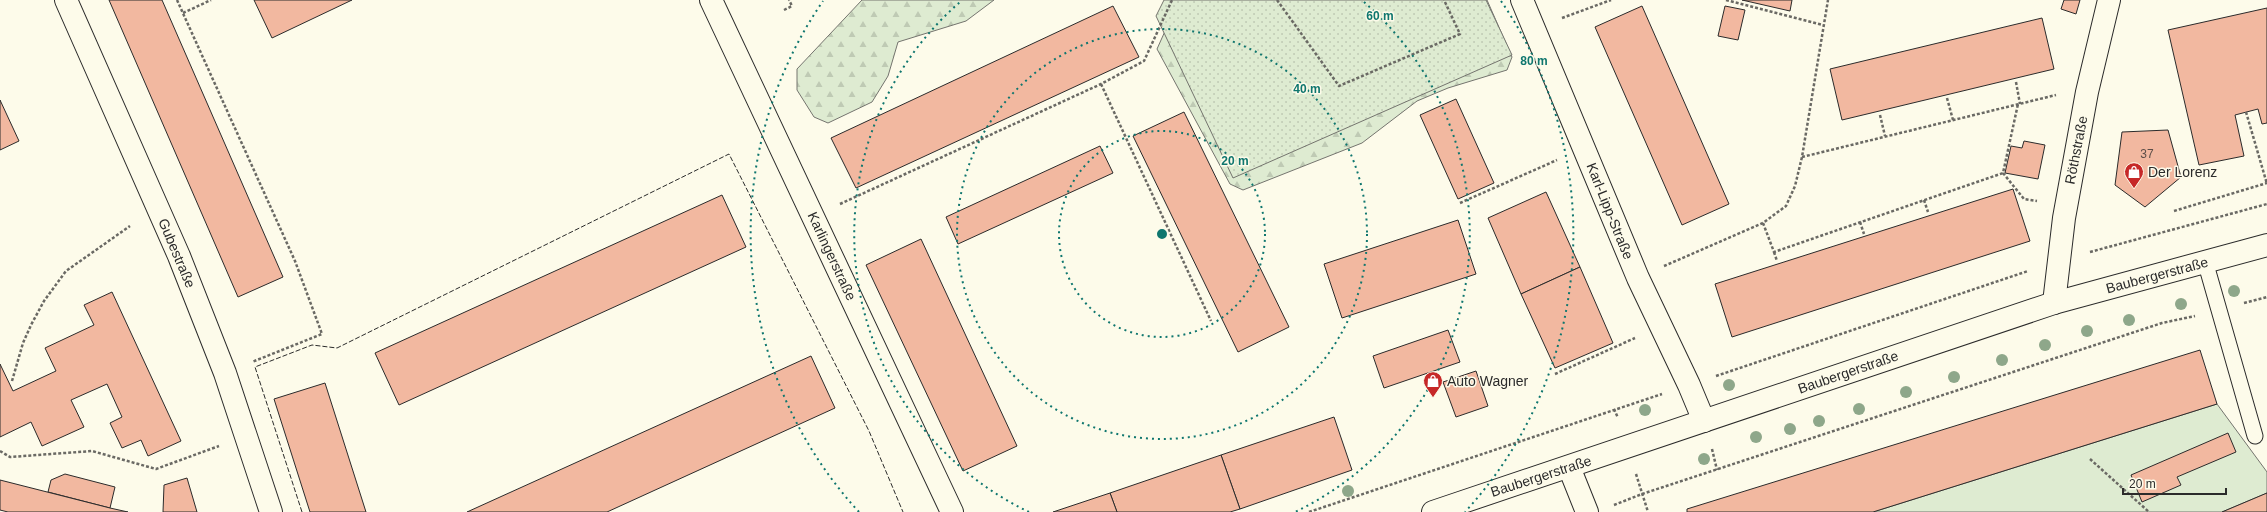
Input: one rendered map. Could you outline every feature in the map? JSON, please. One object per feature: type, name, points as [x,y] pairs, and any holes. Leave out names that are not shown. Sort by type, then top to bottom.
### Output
[{"type":"street","name":"Gubestraße","points":[[66,0],[180,256],[226,373],[271,512]]},
{"type":"street","name":"Karlingerstraße","points":[[711,0],[952,512]]},
{"type":"street","name":"Karl-Lipp-Straße","points":[[1522,0],[1535,27],[1638,278],[1690,385],[1704,421]]},
{"type":"street","name":"Röthstraße","points":[[2054,303],[2064,218],[2087,92],[2109,0]]},
{"type":"street","name":"Baubergerstraße","points":[[1432,512],[2054,303],[2267,245]]},
{"type":"street","points":[[1569,467],[1587,512]]},
{"type":"lane","points":[[2205,261],[2255,436]]},
{"type":"path","points":[[177,0],[295,261],[322,334],[226,373]]},
{"type":"path","points":[[183,13],[211,0]]},
{"type":"path","points":[[784,10],[792,6],[789,0]]},
{"type":"path","points":[[836,206],[1101,84],[1144,61],[1172,0]]},
{"type":"path","points":[[1277,0],[1339,86],[1460,34],[1444,0]]},
{"type":"path","points":[[1535,27],[1611,0]]},
{"type":"path","points":[[1726,0],[1823,25]]},
{"type":"path","points":[[1638,278],[1763,223],[1786,206],[1795,186],[1802,156],[1828,0]]},
{"type":"path","points":[[2003,172],[2019,104],[2016,82]]},
{"type":"path","points":[[1101,84],[1211,321]]},
{"type":"path","points":[[1802,156],[2056,95],[2087,92]]},
{"type":"path","points":[[1947,98],[1953,120]]},
{"type":"path","points":[[2174,211],[2267,184],[2246,112]]},
{"type":"path","points":[[1880,115],[1886,136]]},
{"type":"path","points":[[1460,203],[1564,157]]},
{"type":"path","points":[[1774,252],[2003,172]]},
{"type":"path","points":[[2003,172],[2024,199],[2044,202]]},
{"type":"path","points":[[1924,200],[1928,212]]},
{"type":"path","points":[[1308,512],[2060,260],[2267,204]]},
{"type":"path","points":[[1860,222],[1864,234]]},
{"type":"path","points":[[1763,223],[1776,261]]},
{"type":"path","points":[[12,382],[23,343],[31,325],[44,301],[66,271],[130,226]]},
{"type":"path","points":[[1610,507],[1642,494],[2162,323],[2220,310],[2267,296]]},
{"type":"path","points":[[1555,374],[1642,334]]},
{"type":"path","points":[[0,451],[10,458],[92,450],[156,469],[246,436]]},
{"type":"path","points":[[2090,459],[2149,512]]},
{"type":"path","points":[[1642,494],[1648,512]]},
{"type":"green space","points":[[862,0],[994,0],[966,21],[898,42],[888,76],[872,102],[828,123],[814,117],[797,90],[797,69]]},
{"type":"green space","points":[[1164,0],[1486,0],[1512,55],[1233,178],[1156,16]]},
{"type":"green space","points":[[1179,0],[1487,0],[1512,57],[1507,70],[1448,88],[1417,101],[1362,143],[1243,190],[1230,184],[1157,49]]},
{"type":"green space","points":[[2217,404],[2267,472],[2267,493],[2222,512],[1873,512]]},
{"type":"building","points":[[109,0],[162,0],[283,277],[238,297]]},
{"type":"building","points":[[254,0],[352,0],[272,38]]},
{"type":"building","points":[[1742,0],[1792,0],[1790,11]]},
{"type":"building","points":[[2064,0],[2080,0],[2076,14],[2061,9]]},
{"type":"building","points":[[1113,6],[1139,57],[856,188],[831,138]]},
{"type":"building","points":[[1642,6],[1729,204],[1682,225],[1595,27]]},
{"type":"building","points":[[1725,6],[1745,10],[1738,40],[1718,36]]},
{"type":"building","points":[[2267,8],[2267,123],[2262,124],[2258,109],[2235,115],[2244,156],[2199,165],[2168,30]]},
{"type":"building","points":[[2042,18],[2054,69],[1842,120],[1830,69]]},
{"type":"building","points":[[1456,99],[1494,183],[1458,199],[1420,115]]},
{"type":"building","points":[[0,100],[19,141],[0,150]]},
{"type":"building","points":[[1184,112],[1289,327],[1238,352],[1133,136]]},
{"type":"building","points":[[2168,130],[2181,177],[2145,207],[2115,185],[2122,132]]},
{"type":"building","points":[[2024,141],[2045,145],[2038,179],[2005,173],[2011,146],[2022,148]]},
{"type":"building","points":[[1100,146],[1113,173],[958,244],[946,217]]},
{"type":"building","points":[[2013,189],[2030,241],[1732,337],[1715,284]]},
{"type":"building","points":[[1546,192],[1580,267],[1521,294],[1488,218]]},
{"type":"building","points":[[722,195],[746,247],[399,405],[375,353]]},
{"type":"building","points":[[1458,220],[1476,274],[1342,318],[1324,264]]},
{"type":"building","points":[[921,239],[1017,446],[963,471],[866,265]]},
{"type":"building","points":[[1580,267],[1613,343],[1555,368],[1521,294]]},
{"type":"building","points":[[112,292],[181,441],[148,456],[141,440],[122,448],[110,423],[122,417],[107,384],[71,400],[84,427],[42,446],[31,422],[0,437],[0,364],[13,391],[56,371],[45,348],[94,325],[84,305]]},
{"type":"building","points":[[1448,330],[1460,362],[1384,388],[1373,356]]},
{"type":"building","points":[[2200,350],[2217,404],[1873,512],[1687,512],[1687,509]]},
{"type":"building","points":[[811,356],[835,408],[607,512],[467,512]]},
{"type":"building","points":[[1476,371],[1488,406],[1456,417],[1443,382]]},
{"type":"building","points":[[325,383],[366,512],[310,512],[274,399]]},
{"type":"building","points":[[1334,417],[1352,470],[1240,509],[1221,455]]},
{"type":"building","points":[[2228,433],[2236,452],[2177,477],[2181,485],[2142,502],[2131,475]]},
{"type":"building","points":[[1221,455],[1240,509],[1230,512],[1117,512],[1110,493]]},
{"type":"building","points":[[65,474],[115,487],[110,508],[48,492],[51,480]]},
{"type":"building","points":[[187,478],[197,512],[163,512],[164,485]]},
{"type":"building","points":[[0,480],[128,512],[8,512],[0,510]]},
{"type":"building","points":[[1110,493],[1117,512],[1053,512]]},
{"type":"building","points":[[2267,493],[2267,512],[2222,512]]},
{"type":"fence","points":[[302,512],[255,367],[312,345],[337,348],[729,154],[869,431],[903,512]]},
{"type":"place","name":"Der Lorenz","points":[[2134,189]]},
{"type":"place","name":"Auto Wagner","points":[[1433,398]]}]
